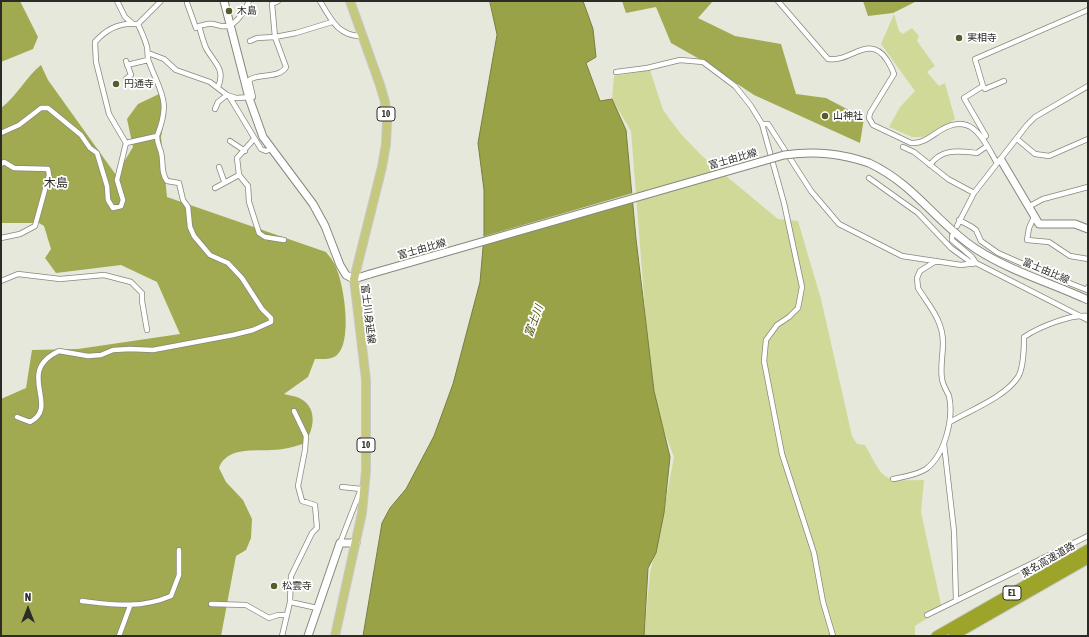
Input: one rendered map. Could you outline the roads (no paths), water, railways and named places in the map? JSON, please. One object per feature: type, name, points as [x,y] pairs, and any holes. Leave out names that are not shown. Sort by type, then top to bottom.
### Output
[{"type":"highway","name":"東名高速道路","points":[[936,636],[1088,550]]},
{"type":"highway","name":"東名高速道路","points":[[954,636],[1088,559]]},
{"type":"main road","points":[[224,1],[249,98],[260,130],[271,149],[313,204],[325,226],[340,265],[346,275],[354,279]]},
{"type":"main road","name":"富士川身延線","points":[[335,636],[356,543],[364,499],[367,405],[365,366],[354,279],[382,167],[386,144],[387,122],[382,91],[350,1]]},
{"type":"main road","name":"富士由比線","points":[[354,279],[784,155],[818,152],[834,153],[870,163],[886,171],[901,181],[976,249],[997,261],[1088,300]]},
{"type":"main road","points":[[999,162],[1039,224],[1074,224],[1088,229]]},
{"type":"main road","points":[[308,636],[340,543],[356,543]]},
{"type":"street","points":[[17,418],[30,422],[38,418],[42,409],[37,381],[39,371],[43,361],[59,351],[88,356],[101,355],[113,350],[130,348],[153,350],[233,335],[253,330],[271,322],[271,318],[262,309],[242,278],[228,263],[210,255],[194,236],[190,227],[188,207],[183,200],[179,183],[167,181],[163,175],[161,154],[157,143],[157,136],[163,121],[165,108],[162,92],[148,60],[148,53],[135,24],[125,17],[117,1]]},
{"type":"street","points":[[1,133],[19,125],[40,108],[48,108],[81,135],[90,148],[97,153],[107,186],[108,200],[113,208],[121,206],[124,200],[117,180],[126,143],[109,114],[96,62],[95,42],[107,30],[135,24],[161,1]]},
{"type":"street","points":[[218,87],[222,77],[221,72],[206,47],[199,26],[212,23],[222,26],[230,26],[236,22],[249,1]]},
{"type":"street","points":[[215,109],[218,102],[228,95],[249,98],[253,97],[249,80],[254,77],[270,76],[284,70],[286,66],[275,37],[272,4],[278,1]]},
{"type":"street","points":[[320,1],[332,22],[351,37],[363,36]]},
{"type":"street","points":[[778,1],[828,59],[842,58],[867,48],[875,48],[884,55],[894,74],[870,113],[869,118],[874,125],[911,143],[917,143],[932,137],[942,129],[960,124],[969,125],[979,133],[999,162]]},
{"type":"street","points":[[187,3],[196,28]]},
{"type":"street","points":[[1004,81],[985,89],[975,59],[1088,10]]},
{"type":"street","points":[[250,41],[257,38],[275,37],[296,33],[332,22]]},
{"type":"street","points":[[148,53],[164,59],[176,70],[218,87],[228,95],[261,149],[266,151],[271,149]]},
{"type":"street","points":[[126,79],[131,75],[127,63],[148,60]]},
{"type":"street","points":[[616,72],[648,68],[680,60],[703,62],[735,86],[751,106],[762,124],[784,203],[802,287],[798,308],[789,317],[776,326],[766,340],[764,361],[782,454],[814,553],[823,602],[833,636]]},
{"type":"street","points":[[982,138],[986,136],[964,98],[983,86]]},
{"type":"street","points":[[956,226],[974,193],[1036,117],[1088,86]]},
{"type":"street","points":[[762,124],[768,124],[811,191],[839,224],[902,256],[961,265],[975,264]]},
{"type":"street","points":[[126,143],[157,136]]},
{"type":"street","points":[[254,139],[237,158],[239,175],[248,186],[249,202],[259,233],[265,236],[284,240]]},
{"type":"street","points":[[1017,139],[1035,154],[1049,156],[1088,139]]},
{"type":"street","points":[[230,141],[244,151]]},
{"type":"street","points":[[930,165],[939,155],[953,152],[977,153],[987,146]]},
{"type":"street","points":[[903,147],[914,152],[948,178],[974,193]]},
{"type":"street","points":[[1,164],[4,162],[14,168],[48,169],[48,175],[35,226],[20,234],[1,238]]},
{"type":"street","points":[[219,167],[224,182]]},
{"type":"street","points":[[214,188],[239,175]]},
{"type":"street","points":[[869,178],[918,213],[951,248],[975,264],[1088,320]]},
{"type":"street","points":[[1028,207],[1043,199],[1088,187]]},
{"type":"street","points":[[1034,217],[1029,228],[1027,240],[1049,242],[1070,256],[1088,259]]},
{"type":"street","points":[[959,220],[976,230],[981,241],[998,253],[1030,266],[1048,270],[1067,282],[1087,290],[1088,288]]},
{"type":"street","points":[[952,236],[952,240],[972,257],[975,264]]},
{"type":"street","points":[[893,479],[926,469],[944,444],[950,422],[949,395],[945,391],[942,379],[943,340],[941,329],[938,318],[918,288],[917,282],[920,271],[936,261]]},
{"type":"street","points":[[1,281],[18,274],[60,279],[104,275],[131,282],[142,293],[147,330]]},
{"type":"street","points":[[950,422],[997,396],[1018,377],[1021,370],[1024,337],[1033,331],[1078,315],[1088,316]]},
{"type":"street","points":[[282,636],[290,602],[291,576],[312,533],[317,528],[315,505],[302,501],[298,486],[301,462],[305,450],[306,436],[294,411]]},
{"type":"street","points":[[944,444],[954,531],[956,602]]},
{"type":"street","points":[[340,543],[360,489],[342,487]]},
{"type":"street","points":[[927,615],[1088,536]]},
{"type":"street","points":[[82,601],[130,606],[158,601],[171,596],[179,575],[179,550]]},
{"type":"street","points":[[290,602],[317,608]]},
{"type":"street","points":[[211,604],[246,605],[269,618],[287,615]]},
{"type":"street","points":[[119,636],[130,606]]},
{"type":"water","name":"富士川","points":[[490,1],[583,1],[593,29],[596,57],[586,63],[600,101],[612,99],[626,130],[636,239],[654,391],[670,457],[664,513],[656,553],[648,568],[644,636],[363,636],[382,523],[390,508],[406,489],[434,436],[453,384],[480,282],[484,236],[484,190],[478,143],[497,35]]},
{"type":"place","name":"木島","points":[[229,11]]},
{"type":"place","name":"実相寺","points":[[959,38]]},
{"type":"place","name":"円通寺","points":[[116,84]]},
{"type":"place","name":"山神社","points":[[825,116]]},
{"type":"place","name":"松雲寺","points":[[274,586]]},
{"type":"district","name":"木島","points":[[56,183]]}]
